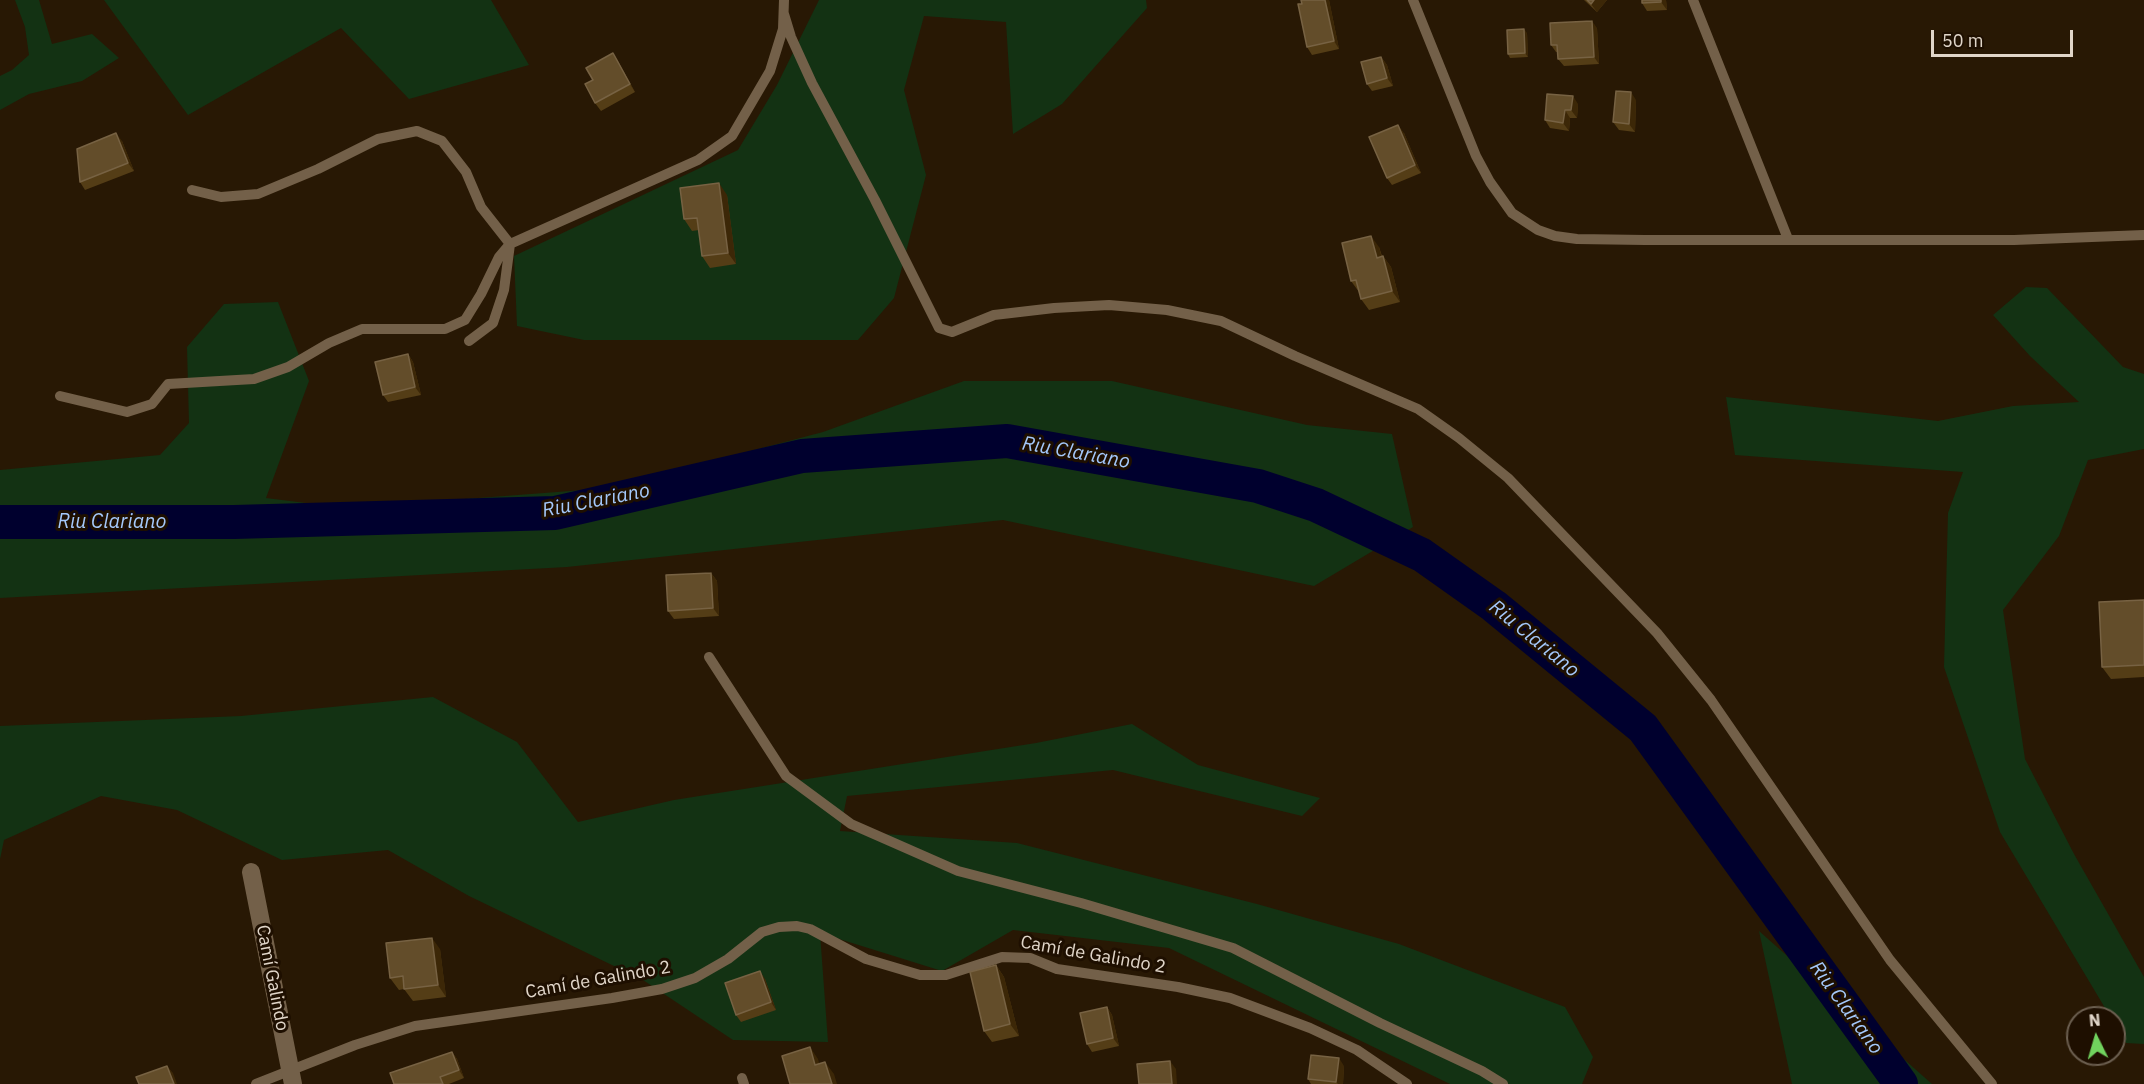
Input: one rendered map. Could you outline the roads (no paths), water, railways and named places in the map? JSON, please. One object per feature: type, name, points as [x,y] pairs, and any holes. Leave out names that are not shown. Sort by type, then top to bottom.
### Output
[{"type":"street","name":"Camí Galindo","points":[[251,872],[292,1076]]},
{"type":"lane","points":[[60,396],[127,412],[152,404],[168,384],[254,379],[288,367],[329,343],[362,328],[445,329],[465,320],[499,257],[510,244],[698,160],[732,136],[770,70],[783,29],[784,0]]},
{"type":"lane","points":[[1413,0],[1476,156],[1503,202],[1524,222],[1555,236],[1578,239],[2014,240],[2144,235]]},
{"type":"lane","points":[[1693,0],[1788,240]]},
{"type":"lane","points":[[784,14],[791,37],[812,83],[875,200],[939,328],[952,332],[994,315],[1109,305],[1167,310],[1221,321],[1418,409],[1459,438],[1508,478],[1657,633],[1711,700],[1890,960],[1992,1084]]},
{"type":"lane","points":[[192,190],[221,197],[258,194],[318,169],[378,140],[417,131],[442,141],[466,172],[481,207],[510,244],[504,290],[493,323],[470,340]]},
{"type":"lane","points":[[709,657],[786,776],[852,824],[958,871],[1091,906],[1233,948],[1380,1023],[1482,1071],[1503,1084]]},
{"type":"lane","name":"Camí de Galindo 2","points":[[255,1084],[292,1076],[355,1045],[415,1026],[662,989],[695,978],[728,959],[762,932],[779,927],[797,926],[810,929],[866,959],[920,975],[946,975],[1002,957],[1030,958],[1057,969],[1178,987],[1230,998],[1310,1028],[1357,1050],[1407,1084]]},
{"type":"waterway","name":"Riu Clariano","points":[[0,522],[234,522],[555,513],[802,456],[1007,441],[1258,486],[1316,505],[1422,555],[1494,606],[1643,728],[1901,1084]]}]
